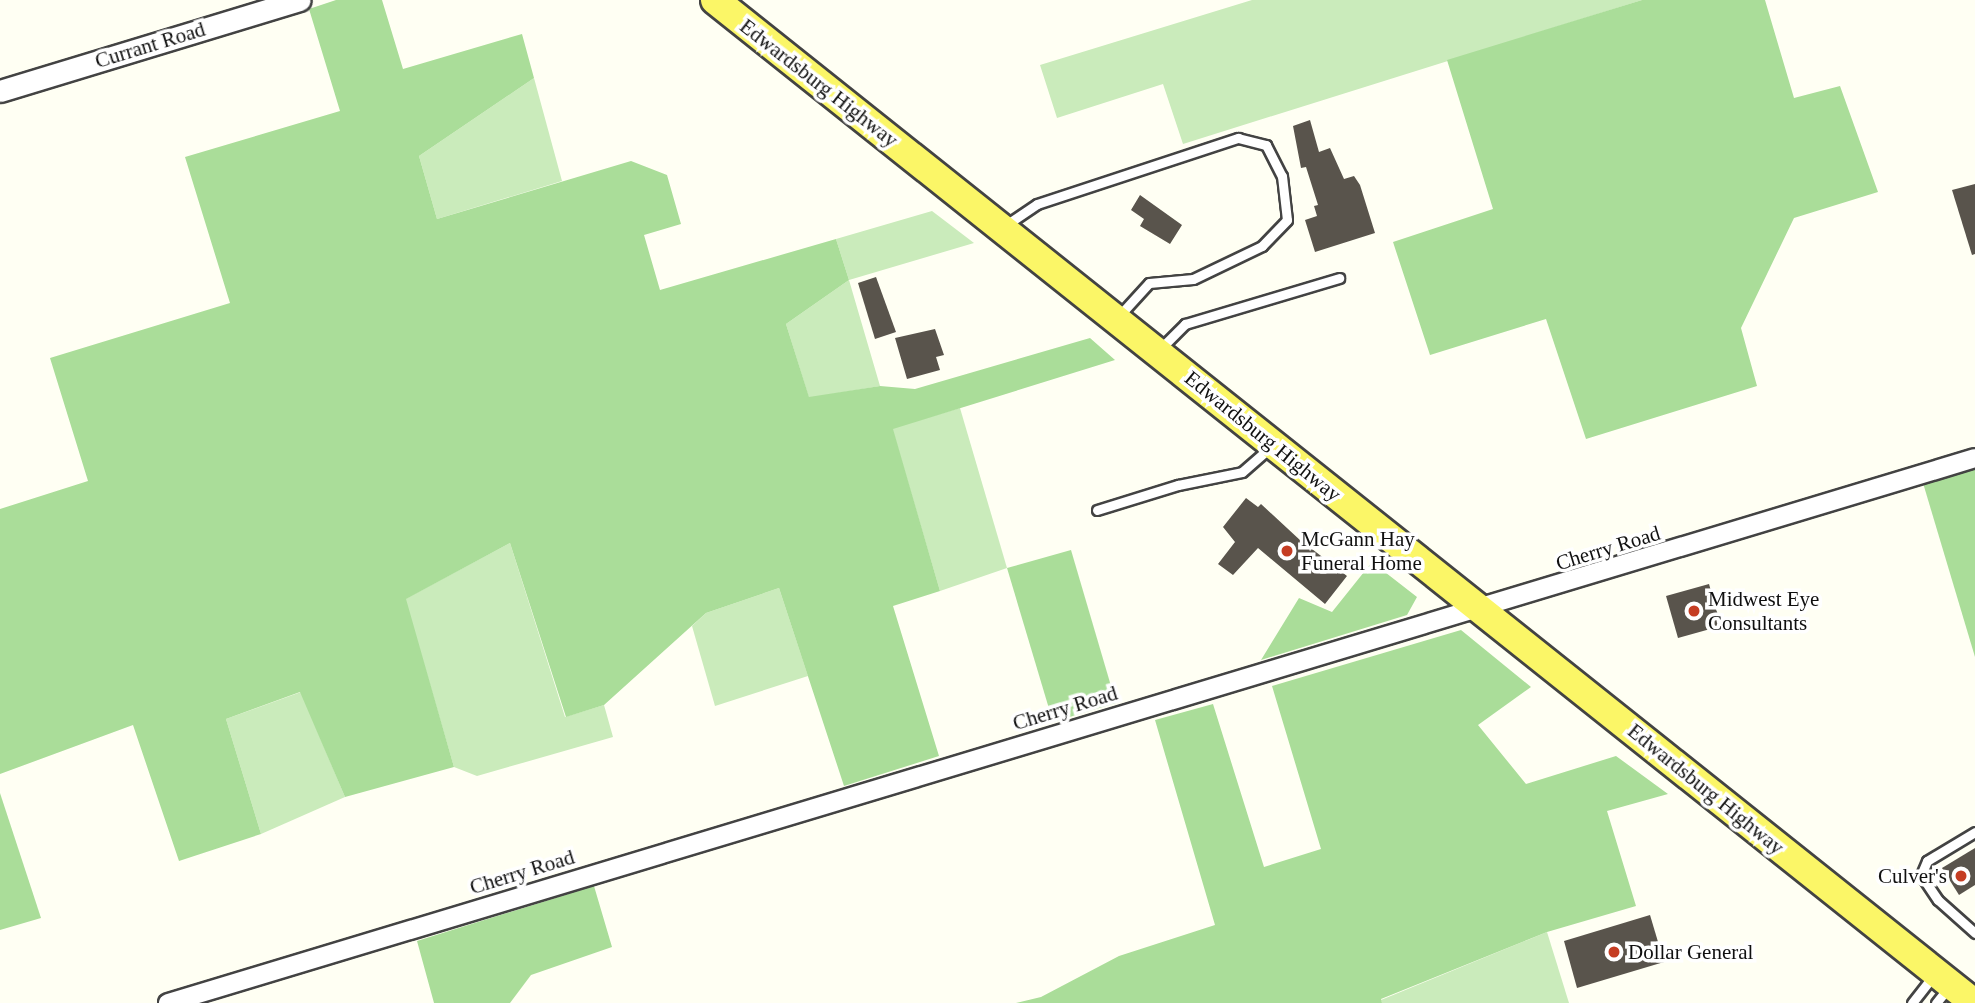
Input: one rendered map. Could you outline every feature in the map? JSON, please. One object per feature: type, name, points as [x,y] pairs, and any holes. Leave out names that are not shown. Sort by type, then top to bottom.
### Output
[{"type":"main road","name":"Edwardsburg Highway","points":[[715,0],[1479,608],[1941,987],[1974,1003]]},
{"type":"street","name":"Currant Road","points":[[0,91],[300,0]]},
{"type":"street","name":"Cherry Road","points":[[168,1003],[1975,458]]},
{"type":"lane","points":[[1002,228],[1037,204],[1238,138],[1266,145],[1282,176],[1287,220],[1262,247],[1193,279],[1149,283],[1116,319]]},
{"type":"lane","points":[[1157,352],[1185,324],[1339,278]]},
{"type":"lane","points":[[1097,510],[1178,485],[1242,472],[1273,444]]},
{"type":"lane","points":[[1975,832],[1927,861],[1921,875],[1938,900],[1975,933]]},
{"type":"lane","points":[[1912,1003],[1941,987]]},
{"type":"green space","points":[[336,0],[382,0],[403,69],[522,34],[534,78],[419,156],[437,219],[631,161],[667,175],[681,224],[644,235],[660,290],[836,239],[849,280],[786,324],[809,397],[880,386],[915,389],[1090,338],[1115,360],[893,429],[940,591],[893,606],[939,756],[844,786],[779,588],[706,613],[604,705],[566,717],[510,543],[406,599],[454,767],[345,797],[300,692],[226,719],[261,834],[179,861],[133,725],[0,774],[0,509],[88,481],[50,358],[230,303],[185,157],[340,111],[309,9]]},
{"type":"green space","points":[[1252,0],[1642,0],[1183,144],[1163,84],[1057,118],[1040,65]]},
{"type":"green space","points":[[1642,0],[1765,0],[1794,98],[1840,86],[1878,192],[1794,218],[1741,328],[1757,386],[1586,439],[1546,319],[1430,355],[1393,242],[1493,209],[1447,60]]},
{"type":"green space","points":[[534,78],[562,181],[437,219],[419,156]]},
{"type":"green space","points":[[932,211],[974,243],[849,280],[836,239]]},
{"type":"green space","points":[[849,280],[880,386],[809,398],[786,324]]},
{"type":"green space","points":[[960,408],[1007,568],[940,591],[892,428]]},
{"type":"green space","points":[[1975,468],[1975,657],[1923,483]]},
{"type":"green space","points":[[510,543],[565,717],[604,705],[613,737],[477,776],[454,767],[405,599]]},
{"type":"green space","points":[[1071,550],[1116,703],[1053,722],[1007,568]]},
{"type":"green space","points":[[1372,562],[1417,597],[1407,615],[1261,660],[1299,598],[1332,612]]},
{"type":"green space","points":[[779,588],[808,676],[715,706],[692,626],[706,613]]},
{"type":"green space","points":[[1461,630],[1531,687],[1478,725],[1526,784],[1616,756],[1668,794],[1607,811],[1636,906],[1547,932],[1381,999],[1382,1003],[1016,1003],[1041,997],[1119,956],[1215,925],[1155,720],[1213,704],[1264,867],[1321,849],[1272,686]]},
{"type":"green space","points":[[301,692],[345,797],[261,834],[226,719]]},
{"type":"green space","points":[[0,793],[41,918],[0,930]]},
{"type":"green space","points":[[594,886],[612,947],[531,975],[510,1003],[434,1003],[417,941]]},
{"type":"green space","points":[[1547,932],[1569,1003],[1382,1003],[1381,1000]]},
{"type":"building","points":[[1310,120],[1319,152],[1330,148],[1344,179],[1354,176],[1360,185],[1375,233],[1315,252],[1305,220],[1317,216],[1314,206],[1318,205],[1306,167],[1301,168],[1293,126]]},
{"type":"building","points":[[1975,184],[1975,254],[1972,255],[1952,190]]},
{"type":"building","points":[[1140,195],[1182,225],[1170,244],[1140,226],[1144,219],[1131,210]]},
{"type":"building","points":[[876,277],[896,332],[875,339],[858,283]]},
{"type":"building","points":[[935,329],[944,355],[936,357],[940,370],[907,379],[895,338]]},
{"type":"building","name":"McGann Hay Funeral Home","points":[[1246,498],[1258,507],[1261,504],[1301,541],[1304,538],[1314,546],[1312,549],[1347,576],[1325,604],[1258,548],[1233,575],[1218,564],[1235,542],[1223,527]]},
{"type":"building","name":"Midwest Eye Consultants","points":[[1709,584],[1721,626],[1678,638],[1666,596]]},
{"type":"building","name":"Culver's","points":[[1975,848],[1975,885],[1959,895],[1942,868]]},
{"type":"building","name":"Dollar General","points":[[1650,915],[1664,962],[1577,988],[1564,941]]},
{"type":"place","name":"McGann Hay Funeral Home","points":[[1287,551]]},
{"type":"place","name":"Midwest Eye Consultants","points":[[1694,611]]},
{"type":"place","name":"Culver's","points":[[1961,876]]},
{"type":"place","name":"Dollar General","points":[[1614,952]]}]
